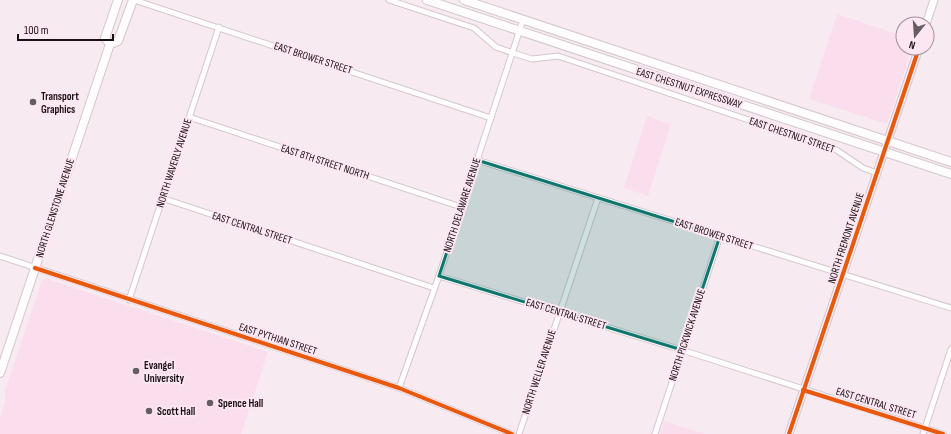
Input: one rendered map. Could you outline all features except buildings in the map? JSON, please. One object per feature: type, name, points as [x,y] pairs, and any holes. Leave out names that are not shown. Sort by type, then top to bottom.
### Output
[{"type":"main road","name":"NORTH GLENSTONE AVENUE","points":[[110,44],[105,38],[118,0]]},
{"type":"main road","name":"NORTH GLENSTONE AVENUE","points":[[110,44],[118,41],[133,0]]},
{"type":"main road","name":"EAST CHESTNUT EXPRESSWAY","points":[[427,0],[951,174]]},
{"type":"main road","name":"EAST CHESTNUT EXPRESSWAY","points":[[464,0],[887,142],[951,162]]},
{"type":"main road","name":"NORTH GLENSTONE AVENUE","points":[[0,373],[110,44]]},
{"type":"street","name":"EAST BROWER STREET","points":[[133,0],[219,27],[491,118]]},
{"type":"street","name":"EAST CHESTNUT STREET","points":[[389,0],[474,28],[496,47],[513,53],[532,59],[558,56],[835,149],[863,168],[877,173]]},
{"type":"street","points":[[929,16],[934,0]]},
{"type":"street","name":"NORTH DELAWARE AVENUE","points":[[399,388],[439,276],[523,20]]},
{"type":"street","name":"NORTH WAVERLY AVENUE","points":[[129,300],[219,27]]},
{"type":"street","name":"NORTH FREMONT AVENUE","points":[[789,434],[916,56]]},
{"type":"street","name":"EAST 8TH STREET NORTH","points":[[189,117],[461,207]]},
{"type":"street","name":"EAST BROWER STREET","points":[[477,160],[843,276],[951,308]]},
{"type":"street","name":"EAST CENTRAL STREET","points":[[162,198],[434,288]]},
{"type":"street","name":"NORTH WELLER AVENUE","points":[[518,434],[598,198]]},
{"type":"street","name":"NORTH PICKWICK AVENUE","points":[[655,434],[720,236]]},
{"type":"street","name":"EAST PYTHIAN STREET","points":[[0,256],[129,300],[399,388],[512,434]]},
{"type":"street","name":"EAST CENTRAL STREET","points":[[439,276],[682,350],[943,434]]},
{"type":"street","points":[[923,434],[951,349]]},
{"type":"highlighted area","points":[[477,160],[720,236],[682,350],[439,276]]},
{"type":"shaded area","points":[[837,14],[895,33],[895,56],[909,56],[887,124],[809,99]]},
{"type":"shaded area","points":[[647,116],[671,124],[648,196],[624,188]]},
{"type":"shaded area","name":"Evangel University","points":[[45,278],[268,352],[241,434],[0,434],[0,418],[5,402],[5,391],[41,283]]},
{"type":"shaded area","points":[[664,421],[705,434],[660,434]]},
{"type":"cycle path","points":[[789,434],[916,56]]},
{"type":"cycle path","points":[[35,268],[399,388],[512,434]]},
{"type":"cycle path","points":[[803,390],[943,434]]},
{"type":"place","name":"Transport Graphics","points":[[33,102]]},
{"type":"place","name":"Evangel University","points":[[136,371]]},
{"type":"place","name":"Spence Hall","points":[[210,403]]},
{"type":"place","name":"Scott Hall","points":[[149,411]]}]
